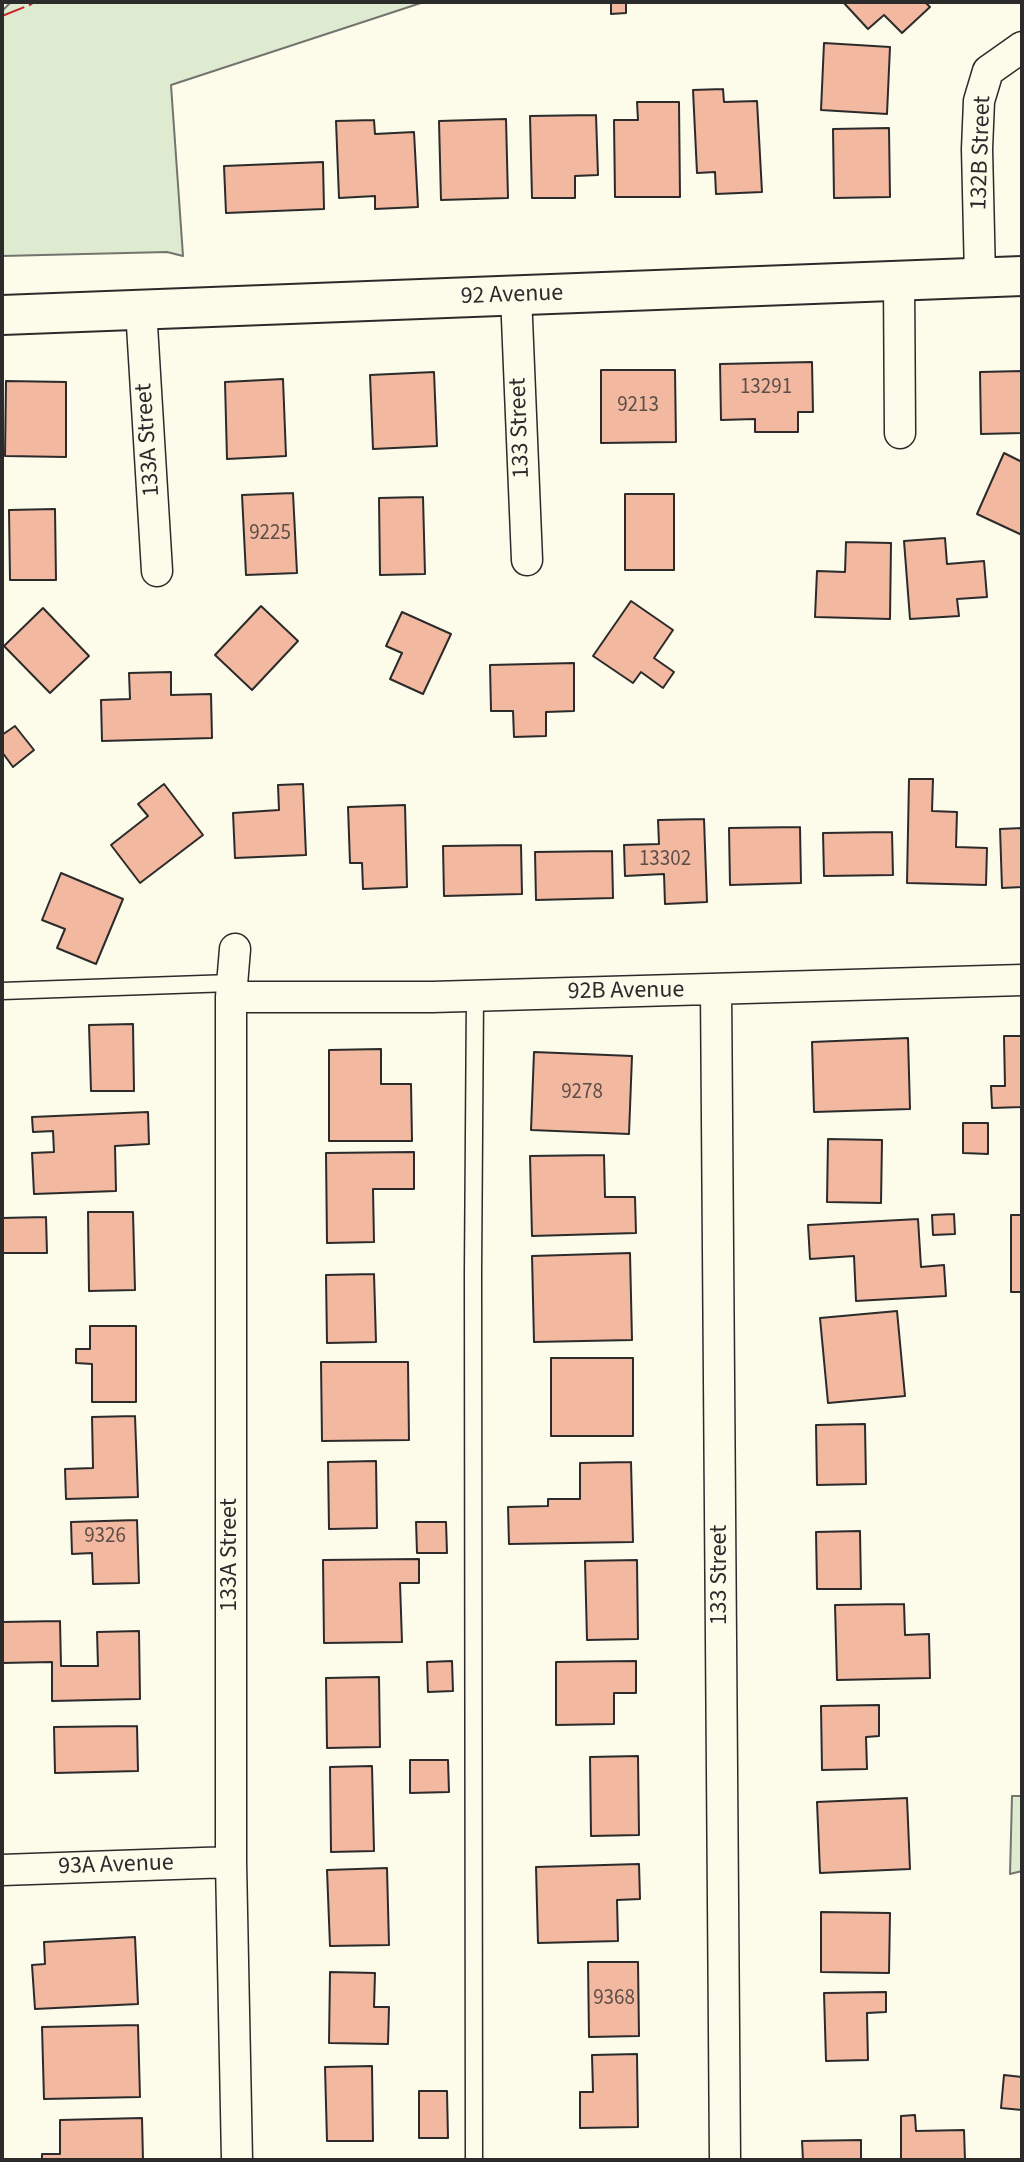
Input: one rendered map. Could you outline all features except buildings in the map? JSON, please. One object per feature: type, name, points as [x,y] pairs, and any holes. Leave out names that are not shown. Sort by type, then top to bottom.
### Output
[{"type":"main road","name":"92 Avenue","points":[[2,315],[1022,276]]},
{"type":"street","name":"132B Street","points":[[980,277],[977,149],[979,101],[989,71],[1022,47]]},
{"type":"street","points":[[899,281],[900,433]]},
{"type":"street","name":"133 Street","points":[[516,295],[527,560]]},
{"type":"street","name":"133A Street","points":[[141,309],[158,571]]},
{"type":"street","name":"133A Street","points":[[235,949],[231,990],[230,1862],[237,2160]]},
{"type":"street","name":"92B Avenue","points":[[231,990],[475,995],[1022,980]]},
{"type":"street","name":"133 Street","points":[[716,989],[725,2160]]},
{"type":"street","name":"93A Avenue","points":[[2,1870],[230,1862]]},
{"type":"lane","points":[[2,991],[231,990]]},
{"type":"lane","points":[[474,2160],[472,1272],[475,995]]},
{"type":"green space","points":[[11,2],[424,2],[171,85],[183,256],[167,252],[2,256],[2,11]]},
{"type":"green space","points":[[1012,1796],[1022,1796],[1022,1871],[1010,1874]]},
{"type":"power","points":[[2,16],[37,2]]}]
